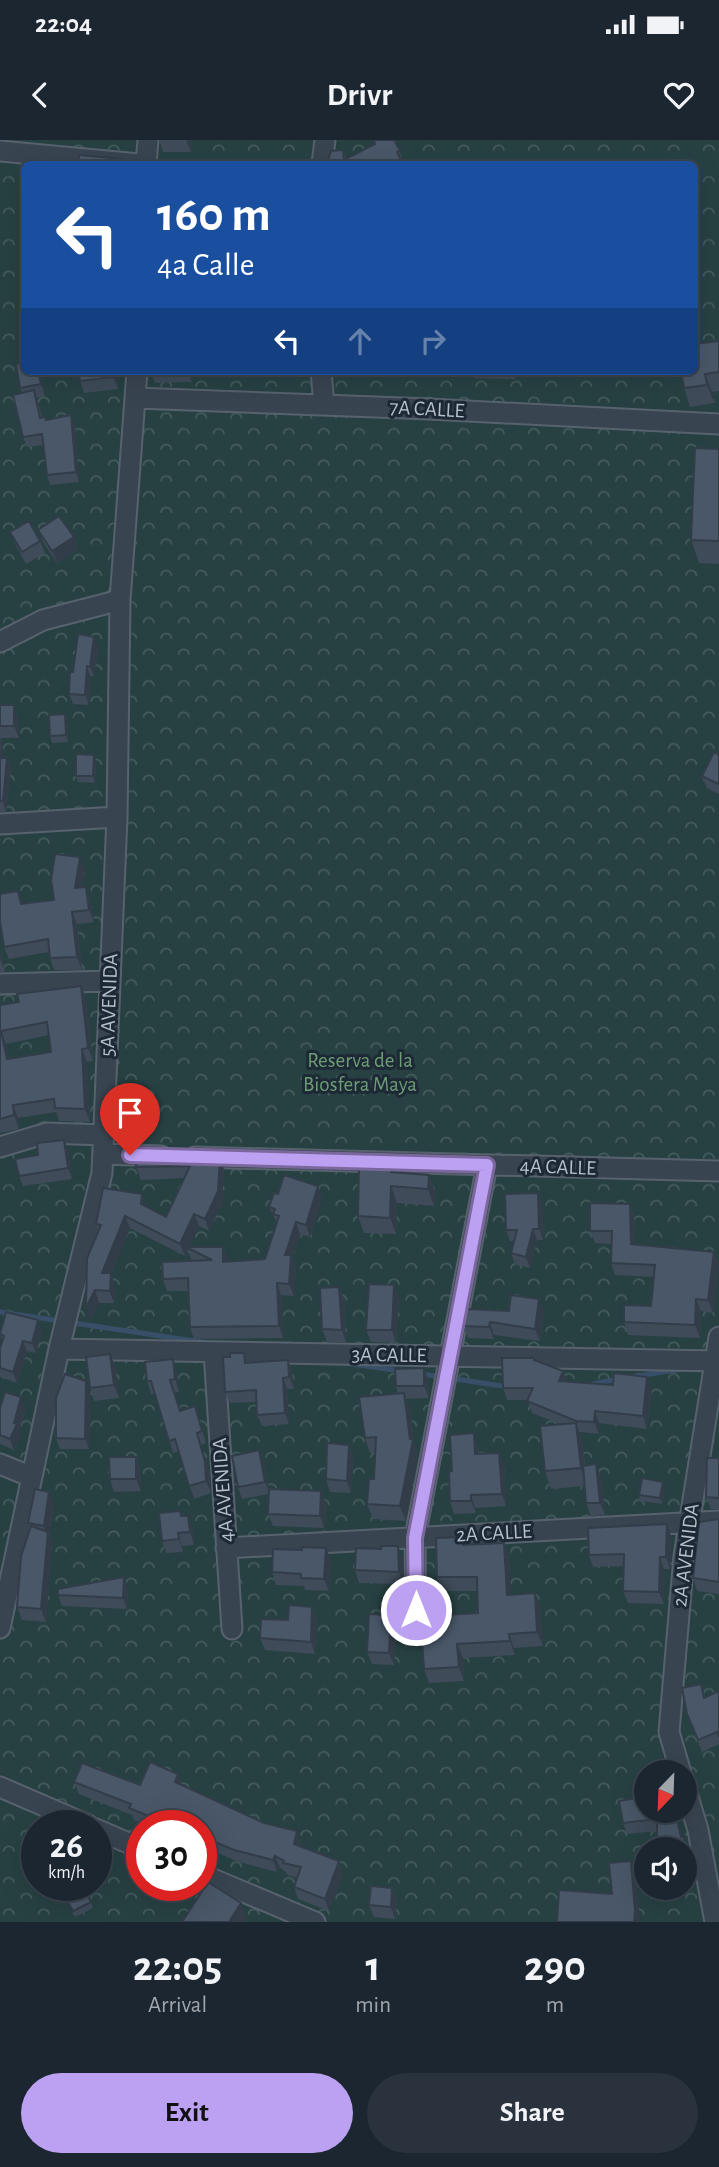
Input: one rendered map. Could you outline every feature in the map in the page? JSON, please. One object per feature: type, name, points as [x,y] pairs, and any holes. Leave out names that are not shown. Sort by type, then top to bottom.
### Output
[{"type":"street","points":[[146,161],[148,140]]},
{"type":"street","points":[[322,161],[325,140]]},
{"type":"street","points":[[0,152],[104,161]]},
{"type":"street","name":"5A AVENIDA","points":[[0,1628],[59,1349],[102,1173],[117,817],[120,600],[137,375]]},
{"type":"street","points":[[321,375],[324,405]]},
{"type":"street","name":"7A CALLE","points":[[135,398],[719,424]]},
{"type":"street","points":[[0,642],[43,620],[120,600]]},
{"type":"street","points":[[0,824],[117,817]]},
{"type":"street","points":[[0,984],[110,981]]},
{"type":"street","name":"4A CALLE","points":[[0,1147],[47,1133],[103,1144],[487,1165],[719,1171]]},
{"type":"street","points":[[416,1634],[415,1538],[487,1165]]},
{"type":"street","name":"2A AVENIDA","points":[[677,1760],[669,1732],[684,1556],[719,1336]]},
{"type":"street","name":"3A CALLE","points":[[59,1349],[717,1361]]},
{"type":"street","name":"4A AVENIDA","points":[[214,1352],[232,1629]]},
{"type":"street","points":[[0,1464],[32,1477]]},
{"type":"street","name":"2A CALLE","points":[[226,1548],[719,1521]]},
{"type":"street","points":[[0,1787],[53,1810]]},
{"type":"street","points":[[696,1823],[715,1922]]},
{"type":"street","points":[[217,1881],[315,1922]]},
{"type":"green space","name":"Reserva de la Biosfera Maya","points":[[0,140],[719,140],[719,1922],[0,1922]]},
{"type":"building","points":[[374,140],[394,140],[402,161],[327,161],[331,151],[343,150],[344,160],[375,144]]},
{"type":"building","points":[[79,155],[122,159],[122,161],[78,161]]},
{"type":"building","points":[[719,341],[719,372],[705,374],[707,385],[684,388],[682,375],[698,375],[698,344]]},
{"type":"building","points":[[21,363],[21,375],[39,375],[41,384],[20,388],[16,364]]},
{"type":"building","points":[[79,375],[113,375],[113,377],[80,381]]},
{"type":"building","points":[[34,390],[40,418],[45,417],[46,420],[71,415],[76,472],[47,475],[42,434],[23,437],[13,395]]},
{"type":"building","points":[[695,448],[719,449],[719,541],[691,540]]},
{"type":"building","points":[[59,516],[74,537],[52,551],[38,530]]},
{"type":"building","points":[[29,521],[40,541],[22,552],[10,532]]},
{"type":"building","points":[[78,634],[94,637],[90,667],[87,666],[85,695],[69,694],[70,672],[73,672]]},
{"type":"building","points":[[0,705],[14,705],[14,726],[0,726]]},
{"type":"building","points":[[65,714],[66,735],[50,736],[49,715]]},
{"type":"building","points":[[0,751],[1,758],[7,758],[3,801],[0,801]]},
{"type":"building","points":[[714,752],[719,755],[718,784],[702,776]]},
{"type":"building","points":[[76,754],[94,755],[93,776],[76,776]]},
{"type":"building","points":[[55,854],[80,857],[75,888],[86,887],[89,910],[72,912],[77,957],[50,958],[48,939],[4,947],[0,922],[0,894],[18,891],[21,904],[54,900],[51,880]]},
{"type":"building","points":[[81,986],[88,1048],[82,1049],[85,1109],[55,1108],[54,1099],[13,1105],[14,1115],[0,1119],[0,1005],[19,1002],[17,994]],"holes":[[[47,1022],[51,1052],[7,1059],[1,1031]]]},
{"type":"building","points":[[64,1140],[68,1168],[19,1176],[15,1159],[38,1155],[37,1143]]},
{"type":"building","points":[[136,1155],[220,1157],[218,1191],[205,1219],[194,1214],[180,1244],[125,1216],[102,1273],[111,1273],[110,1291],[95,1290],[86,1308],[87,1258],[101,1225],[96,1224],[103,1188],[142,1194],[141,1204],[166,1217],[190,1166],[136,1167]]},
{"type":"building","points":[[359,1164],[392,1165],[391,1172],[429,1175],[428,1189],[391,1186],[390,1218],[358,1216]]},
{"type":"building","points":[[284,1175],[318,1186],[306,1225],[296,1222],[285,1255],[291,1255],[289,1284],[277,1283],[279,1326],[190,1327],[188,1278],[163,1279],[162,1262],[212,1260],[186,1247],[223,1247],[223,1262],[265,1259],[279,1216],[273,1214],[275,1209],[269,1207],[274,1193],[278,1194]]},
{"type":"building","points":[[538,1193],[539,1229],[533,1229],[526,1257],[511,1253],[517,1230],[506,1230],[505,1194]]},
{"type":"building","points":[[590,1203],[630,1204],[631,1244],[714,1252],[708,1300],[696,1299],[695,1325],[624,1322],[624,1305],[651,1306],[655,1265],[611,1263],[612,1231],[590,1231]]},
{"type":"building","points":[[369,1284],[394,1285],[392,1330],[366,1330]]},
{"type":"building","points":[[339,1287],[342,1330],[322,1329],[320,1288]]},
{"type":"building","points":[[511,1295],[539,1299],[535,1329],[490,1322],[489,1327],[463,1326],[465,1309],[509,1311]]},
{"type":"building","points":[[6,1312],[38,1320],[32,1343],[23,1341],[13,1372],[0,1368],[0,1348],[4,1336],[0,1334]]},
{"type":"building","points":[[230,1353],[244,1353],[245,1363],[288,1360],[289,1377],[283,1378],[285,1413],[257,1415],[256,1390],[225,1392],[223,1357],[230,1357]]},
{"type":"building","points":[[110,1354],[114,1385],[90,1388],[86,1357]]},
{"type":"building","points":[[502,1358],[534,1358],[563,1371],[559,1381],[613,1385],[614,1373],[647,1377],[643,1416],[595,1411],[594,1422],[576,1421],[527,1401],[533,1388],[503,1388]]},
{"type":"building","points":[[173,1359],[175,1379],[170,1380],[180,1411],[195,1406],[202,1431],[197,1433],[205,1462],[206,1481],[189,1486],[175,1439],[169,1441],[151,1381],[147,1381],[145,1362]]},
{"type":"building","points":[[424,1368],[424,1386],[396,1386],[395,1369]]},
{"type":"building","points":[[65,1374],[86,1381],[85,1439],[56,1438],[56,1398]]},
{"type":"building","points":[[5,1392],[21,1397],[14,1423],[17,1424],[10,1439],[0,1435],[0,1408]]},
{"type":"building","points":[[404,1393],[410,1439],[413,1440],[400,1506],[367,1504],[369,1479],[374,1479],[376,1437],[365,1438],[359,1397]]},
{"type":"building","points":[[576,1423],[581,1468],[545,1471],[540,1426]]},
{"type":"building","points":[[474,1433],[475,1454],[499,1453],[502,1494],[471,1495],[471,1501],[450,1501],[450,1435]]},
{"type":"building","points":[[327,1443],[349,1445],[347,1481],[326,1479]]},
{"type":"building","points":[[259,1450],[265,1482],[238,1487],[232,1456]]},
{"type":"building","points":[[109,1457],[136,1457],[136,1479],[110,1479]]},
{"type":"building","points":[[707,1458],[719,1458],[719,1498],[706,1497]]},
{"type":"building","points":[[596,1464],[600,1503],[586,1503],[583,1466]]},
{"type":"building","points":[[642,1478],[663,1482],[660,1498],[639,1495]]},
{"type":"building","points":[[35,1489],[49,1492],[44,1526],[28,1523]]},
{"type":"building","points":[[269,1489],[321,1491],[320,1516],[268,1514]]},
{"type":"building","points":[[180,1511],[181,1516],[188,1516],[190,1532],[178,1533],[179,1539],[162,1541],[159,1513]]},
{"type":"building","points":[[719,1519],[719,1582],[693,1578],[699,1522]]},
{"type":"building","points":[[667,1524],[666,1557],[660,1557],[659,1592],[623,1591],[624,1554],[589,1555],[588,1528]]},
{"type":"building","points":[[31,1526],[48,1532],[41,1609],[17,1607],[21,1556]]},
{"type":"building","points":[[463,1537],[463,1545],[504,1543],[507,1595],[535,1593],[537,1632],[509,1634],[510,1641],[457,1644],[459,1667],[424,1669],[422,1638],[427,1638],[426,1616],[478,1613],[477,1577],[437,1577],[436,1538]]},
{"type":"building","points":[[381,1546],[398,1546],[399,1572],[355,1570],[356,1548],[381,1549]]},
{"type":"building","points":[[302,1547],[326,1548],[324,1579],[272,1572],[273,1549],[302,1550]]},
{"type":"building","points":[[124,1577],[123,1598],[58,1595],[58,1589]]},
{"type":"building","points":[[289,1605],[312,1607],[311,1642],[260,1638],[261,1619],[288,1620]]},
{"type":"building","points":[[369,1614],[391,1615],[389,1653],[367,1652]]},
{"type":"building","points":[[701,1684],[704,1698],[719,1691],[719,1737],[717,1732],[698,1740],[687,1714],[682,1688]]},
{"type":"building","points":[[150,1762],[178,1774],[175,1782],[264,1823],[297,1831],[294,1844],[339,1861],[325,1899],[294,1887],[301,1867],[283,1863],[284,1861],[275,1856],[273,1860],[217,1843],[217,1810],[134,1810],[129,1808],[131,1804],[74,1782],[82,1763],[140,1785]]},
{"type":"building","points":[[634,1798],[634,1822],[623,1823],[619,1801]]},
{"type":"building","points":[[657,1824],[678,1824],[681,1837],[657,1837]]},
{"type":"building","points":[[631,1861],[634,1922],[557,1922],[559,1890],[612,1894],[609,1863]]},
{"type":"building","points":[[371,1886],[392,1888],[391,1907],[369,1905]]},
{"type":"building","points":[[217,1888],[241,1903],[229,1922],[182,1922],[196,1901],[217,1901]]},
{"type":"building","points":[[67,1901],[90,1901],[91,1902],[73,1911]]},
{"type":"waterway","points":[[0,1312],[208,1343]]},
{"type":"waterway","points":[[345,1363],[401,1371]]},
{"type":"waterway","points":[[632,1377],[681,1369]]},
{"type":"waterway","points":[[422,1374],[509,1387]]},
{"type":"waterway","points":[[588,1385],[619,1379]]},
{"type":"route","points":[[130,1155],[487,1165],[415,1538],[416,1610]]}]
